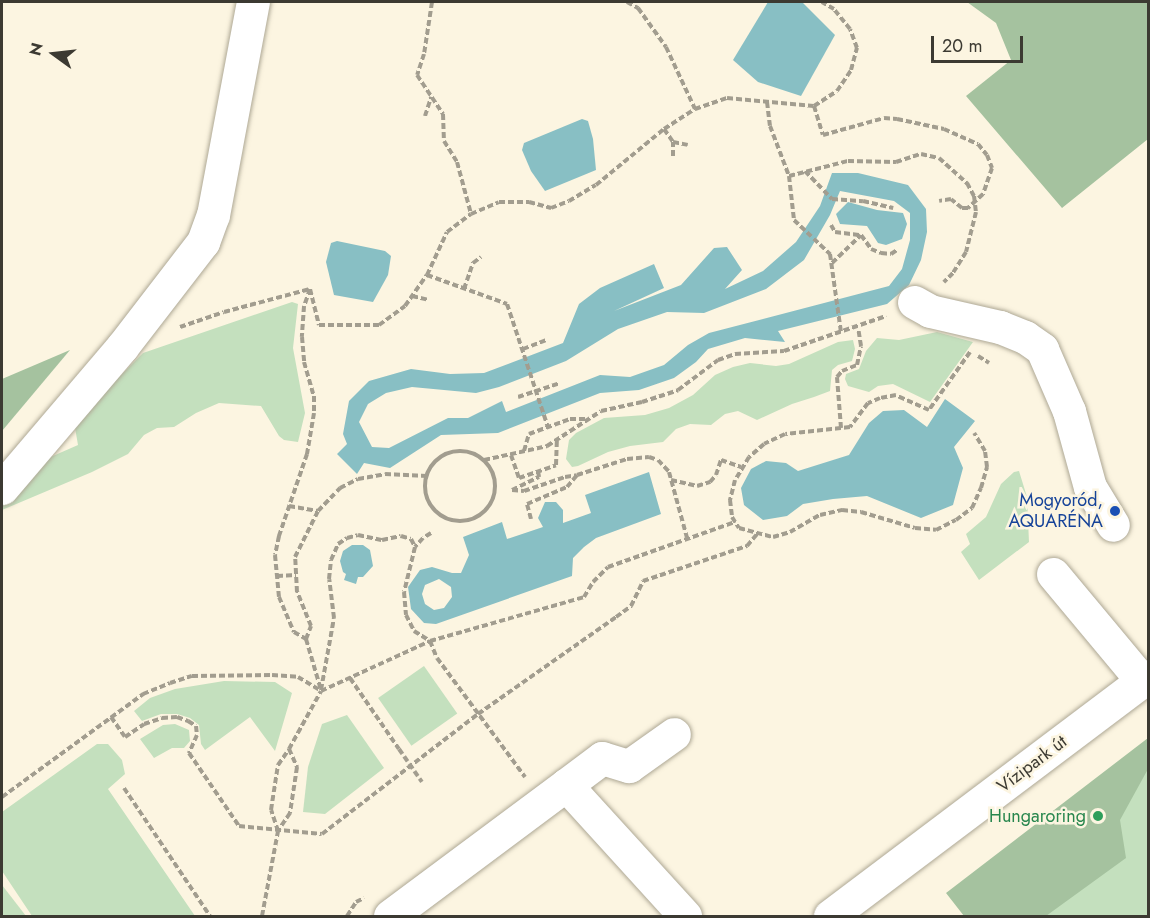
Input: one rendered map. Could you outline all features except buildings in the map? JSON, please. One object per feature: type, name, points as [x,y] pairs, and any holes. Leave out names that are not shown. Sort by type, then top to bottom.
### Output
[{"type":"street","points":[[2,489],[122,347],[203,242],[213,215],[253,2]]},
{"type":"street","points":[[914,302],[930,311],[1000,327],[1025,337],[1042,349],[1069,411],[1090,487],[1113,525]]},
{"type":"street","points":[[1053,574],[1145,679]]},
{"type":"street","name":"Vízipark út","points":[[830,916],[1145,679]]},
{"type":"street","points":[[390,916],[602,758],[629,766],[674,734]]},
{"type":"street","points":[[554,794],[685,916]]},
{"type":"path","points":[[432,2],[424,54],[417,75],[443,114],[444,141],[457,162],[471,213]]},
{"type":"path","points":[[627,2],[638,8],[666,46],[694,109]]},
{"type":"path","points":[[310,290],[319,325],[379,325],[405,306],[427,275],[447,232],[471,213],[499,202],[529,202],[551,208],[569,201],[596,185],[664,129],[694,109],[727,98],[814,106],[837,91],[851,70],[856,48],[850,29],[834,9],[822,2]]},
{"type":"path","points":[[425,116],[431,97]]},
{"type":"path","points":[[767,102],[770,126],[789,176],[794,220],[827,249],[832,264],[834,293],[841,332]]},
{"type":"path","points":[[814,106],[823,135],[884,118],[897,118],[944,129],[978,144],[987,154],[992,168],[984,194],[968,208],[962,208],[951,199],[939,201]]},
{"type":"path","points":[[664,129],[673,142],[673,156]]},
{"type":"path","points":[[673,142],[688,145]]},
{"type":"path","points":[[484,460],[495,479],[492,501],[477,516],[466,520],[445,517],[435,510],[425,488],[427,476],[432,465],[452,452],[463,451],[484,460],[523,452],[556,440],[602,411],[642,402],[678,390],[718,360],[735,354],[784,351],[858,328],[938,288],[953,273],[966,252],[973,229],[975,202],[967,183],[948,165],[931,155],[921,154],[896,162],[848,161],[789,176]]},
{"type":"path","points":[[805,171],[832,199],[863,201],[893,208]]},
{"type":"path","points":[[831,225],[835,232],[861,235]]},
{"type":"path","points":[[832,264],[861,235]]},
{"type":"path","points":[[861,235],[870,249],[891,254],[897,250]]},
{"type":"path","points":[[464,289],[472,263],[481,257]]},
{"type":"path","points":[[427,275],[507,304],[548,428]]},
{"type":"path","points":[[173,329],[224,312],[310,290]]},
{"type":"path","points":[[306,639],[294,632],[279,597],[275,555],[307,454],[315,413],[314,396],[304,362],[302,336],[304,306],[310,290]]},
{"type":"path","points":[[412,296],[429,300]]},
{"type":"path","points":[[841,428],[837,377],[842,370],[857,365],[861,346],[858,328]]},
{"type":"path","points":[[523,349],[547,340]]},
{"type":"path","points":[[970,351],[929,410],[896,395],[880,398],[868,403],[850,427],[785,434],[764,444],[741,467],[730,500],[732,517],[739,528],[773,537],[790,532],[820,515],[842,510],[861,512],[915,528],[936,530],[956,520],[972,507],[981,488],[987,467],[985,451],[974,433]]},
{"type":"path","points":[[518,398],[560,383]]},
{"type":"path","points":[[523,452],[529,434],[570,419],[590,419]]},
{"type":"path","points":[[511,455],[519,478],[556,465],[556,440]]},
{"type":"path","points":[[538,471],[539,477],[518,485],[512,490],[524,491],[627,459],[649,457],[658,460],[669,472],[687,538]]},
{"type":"path","points":[[671,479],[698,486],[710,482],[716,475],[722,460],[741,467]]},
{"type":"path","points":[[321,691],[306,639],[311,626],[297,592],[295,557],[318,512],[340,488],[358,478],[385,474],[427,476]]},
{"type":"path","points":[[531,519],[527,504],[567,487],[577,475]]},
{"type":"path","points":[[290,506],[318,512]]},
{"type":"path","points":[[321,691],[430,641],[584,597],[593,582],[608,567],[735,522]]},
{"type":"path","points":[[431,533],[423,538],[416,547],[404,592],[406,615],[414,631],[430,641],[437,658],[478,714],[554,794]]},
{"type":"path","points":[[111,717],[125,737],[144,724],[162,718],[177,717],[188,721],[196,726],[198,735],[189,753],[239,825],[322,834],[478,714],[631,606],[643,581],[747,546],[757,534]]},
{"type":"path","points":[[278,831],[270,810],[278,765],[321,691],[334,618],[329,579],[331,560],[338,544],[346,538],[358,536],[382,540],[401,536],[411,539],[416,547]]},
{"type":"path","points":[[277,576],[296,575]]},
{"type":"path","points":[[2,797],[143,694],[192,676],[225,674],[298,677],[321,691]]},
{"type":"path","points":[[350,678],[422,782]]},
{"type":"path","points":[[262,916],[278,831],[290,813],[297,768],[289,749]]},
{"type":"path","points":[[124,788],[210,916]]},
{"type":"green space","points":[[967,2],[1148,2],[1148,139],[1062,208],[966,96],[1011,60],[996,23]]},
{"type":"green space","points":[[292,302],[298,304],[293,348],[305,413],[298,442],[284,440],[279,436],[261,406],[219,403],[196,413],[174,427],[157,428],[144,435],[128,454],[92,472],[2,510],[2,501],[46,459],[78,445],[74,422],[143,353]]},
{"type":"green space","points":[[937,332],[973,342],[930,402],[893,384],[878,386],[869,392],[848,386],[845,379],[846,374],[859,369],[866,351],[877,338],[899,340]]},
{"type":"green space","points":[[853,340],[855,349],[852,361],[838,365],[832,370],[830,391],[792,404],[757,420],[738,411],[725,414],[711,425],[690,424],[676,429],[663,442],[630,446],[608,452],[578,466],[572,467],[566,459],[569,440],[576,433],[604,418],[645,415],[669,408],[693,395],[715,375],[733,367],[750,363],[776,366],[789,364],[838,342]]},
{"type":"green space","points":[[70,350],[2,431],[2,379]]},
{"type":"green space","points":[[1019,471],[1027,497],[1029,542],[979,580],[961,552],[970,544],[966,534],[986,517],[1001,484],[1014,472]]},
{"type":"green space","points":[[424,666],[457,714],[411,746],[378,698]]},
{"type":"green space","points":[[224,681],[275,682],[292,693],[275,751],[250,717],[205,750],[201,744],[199,725],[190,718],[177,714],[161,714],[142,721],[134,711],[150,698],[175,689]]},
{"type":"green space","points":[[347,715],[384,768],[325,814],[303,812],[308,767],[322,724]]},
{"type":"green space","points":[[175,724],[189,730],[190,741],[184,748],[172,748],[154,758],[140,739],[163,725]]},
{"type":"green space","name":"Hungaroring","points":[[1148,738],[1148,916],[966,916]]},
{"type":"green space","name":"Hungaroring","points":[[1148,738],[1148,769],[1120,820],[1126,858],[1046,916],[964,916],[946,893]]},
{"type":"green space","points":[[97,744],[108,744],[122,760],[125,774],[108,789],[195,916],[32,916],[2,871],[2,812]]},
{"type":"green space","points":[[2,885],[26,916],[2,916]]},
{"type":"water","points":[[768,2],[803,3],[835,35],[801,96],[758,82],[733,60]]},
{"type":"water","points":[[582,119],[588,121],[593,139],[596,170],[545,191],[531,171],[522,150],[524,143]]},
{"type":"water","points":[[832,173],[858,173],[908,185],[926,209],[927,232],[921,260],[909,285],[887,304],[778,331],[785,342],[745,338],[708,349],[696,362],[674,378],[639,390],[600,393],[498,433],[441,435],[390,468],[364,463],[357,474],[337,454],[347,444],[343,434],[349,401],[369,381],[411,369],[450,374],[484,373],[563,343],[579,304],[600,288],[654,264],[664,288],[614,311],[681,285],[714,248],[727,247],[742,270],[725,289],[763,271],[796,242],[820,206]],"holes":[[[840,191],[894,201],[910,213],[910,240],[902,269],[889,286],[709,333],[688,345],[664,365],[630,377],[600,375],[506,412],[502,401],[468,418],[448,418],[389,448],[372,447],[359,422],[368,404],[386,393],[412,387],[476,393],[499,387],[566,361],[618,329],[667,312],[704,313],[766,289],[804,260],[830,215]]]},
{"type":"water","points":[[848,202],[877,210],[903,213],[907,224],[902,239],[886,245],[878,243],[867,226],[840,224],[836,214]]},
{"type":"water","points":[[337,241],[385,251],[391,256],[388,275],[373,302],[334,295],[326,262],[331,243]]},
{"type":"water","points":[[945,399],[975,421],[954,447],[963,468],[953,505],[921,518],[867,496],[803,504],[787,516],[763,520],[744,505],[741,488],[751,469],[766,461],[786,463],[798,471],[849,455],[869,423],[883,411],[904,410],[927,427]]},
{"type":"water","points":[[649,472],[661,514],[596,538],[573,558],[572,576],[436,624],[424,623],[411,609],[408,587],[420,570],[432,567],[452,573],[461,573],[469,555],[463,537],[502,522],[507,539],[543,527],[538,518],[545,502],[556,502],[563,510],[563,523],[591,513],[585,495]],"holes":[[[439,579],[451,587],[452,597],[444,608],[434,610],[425,604],[422,594],[425,585]]]},
{"type":"water","points":[[352,545],[363,545],[370,550],[373,566],[363,577],[358,577],[356,584],[344,580],[346,574],[343,572],[340,561],[343,551]]},
{"type":"place","name":"Mogyoród, AQUARÉNA","points":[[1115,511]]},
{"type":"place","name":"Hungaroring","points":[[1098,816]]}]
